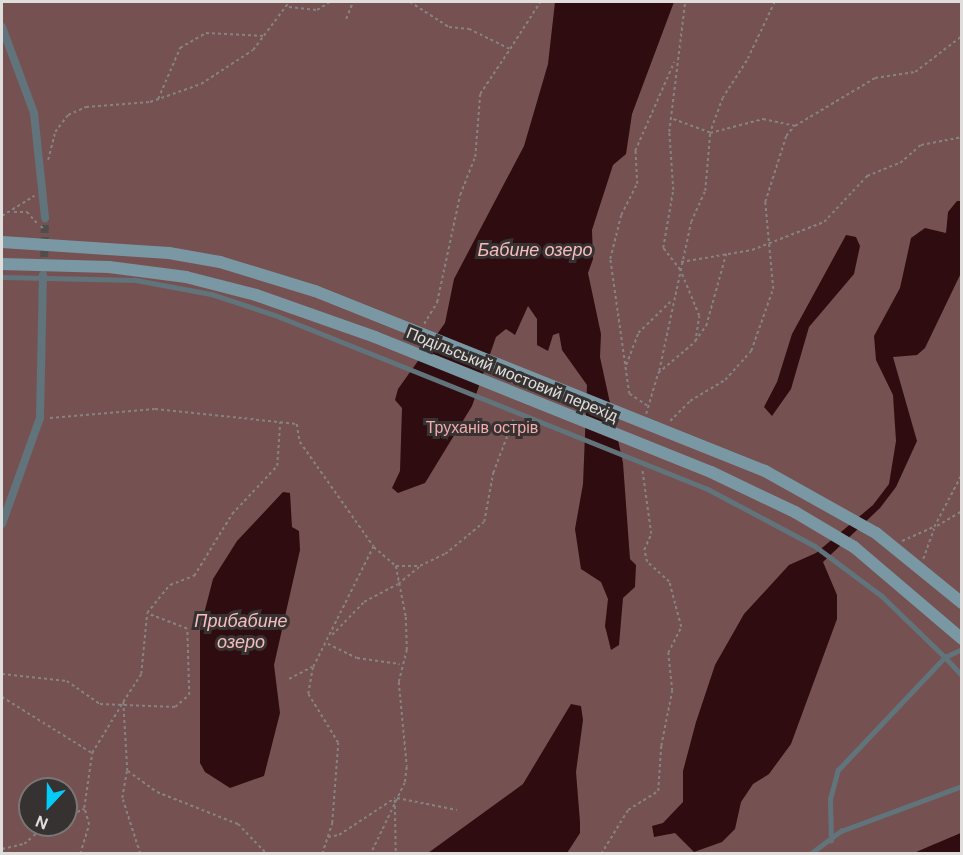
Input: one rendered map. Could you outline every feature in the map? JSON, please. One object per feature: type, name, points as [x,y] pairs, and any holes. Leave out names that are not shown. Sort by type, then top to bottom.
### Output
[{"type":"main road","name":"Подільський мостовий перехід","points":[[2,242],[81,243],[169,253],[220,262],[315,291],[775,476],[876,533],[962,603]]},
{"type":"main road","name":"Подільський мостовий перехід","points":[[2,264],[99,266],[186,277],[256,295],[375,338],[711,472],[795,512],[854,547],[962,639]]},
{"type":"street","points":[[2,27],[34,112],[45,218]]},
{"type":"street","points":[[2,524],[40,418],[43,275]]},
{"type":"lane","points":[[2,277],[43,275],[136,280],[211,294],[408,367],[624,452],[814,546],[882,596],[962,675]]},
{"type":"lane","points":[[831,841],[830,799],[838,770],[945,657],[962,649]]},
{"type":"lane","points":[[810,854],[831,841],[841,831],[962,786]]},
{"type":"path","points":[[47,163],[55,132],[68,115],[86,107],[158,100],[201,84],[253,50],[289,2]]},
{"type":"path","points":[[287,7],[317,10],[330,2]]},
{"type":"path","points":[[346,19],[353,2]]},
{"type":"path","points":[[410,2],[449,27],[469,30],[510,49]]},
{"type":"path","points":[[421,328],[437,302],[460,195],[475,157],[480,94],[540,2]]},
{"type":"path","points":[[684,2],[671,119],[673,189],[663,248],[680,270],[699,316],[695,342]]},
{"type":"path","points":[[646,418],[691,222],[705,191],[710,132],[723,98],[747,62],[775,2]]},
{"type":"path","points":[[158,100],[180,48],[206,33],[265,36]]},
{"type":"path","points":[[664,427],[690,401],[725,380],[751,351],[773,289],[767,244],[765,202],[786,136],[795,126],[875,78],[915,72],[962,36]]},
{"type":"path","points":[[647,406],[629,394],[626,366],[618,344],[610,259],[621,215],[637,184],[635,151],[676,60]]},
{"type":"path","points":[[671,119],[710,132],[763,119],[795,126]]},
{"type":"path","points":[[681,262],[767,244],[824,222],[867,176],[900,163],[921,145],[962,137]]},
{"type":"path","points":[[2,216],[13,211],[42,190]]},
{"type":"path","points":[[13,211],[31,214],[45,231]]},
{"type":"path","points":[[658,373],[695,342],[706,326],[726,252]]},
{"type":"path","points":[[626,366],[638,333],[674,298]]},
{"type":"path","points":[[40,418],[155,409],[297,424],[300,442],[374,547],[396,566],[420,566]]},
{"type":"path","points":[[329,638],[364,602],[398,584],[420,566],[445,554],[484,522],[493,473],[517,410]]},
{"type":"path","points":[[80,854],[89,825],[84,808],[92,753],[141,674],[147,613],[170,585],[194,576],[232,514],[277,466],[280,422]]},
{"type":"path","points":[[601,854],[628,810],[658,791],[661,746],[672,691],[668,653],[681,627],[669,582],[647,562],[644,550],[651,534],[640,459]]},
{"type":"path","points":[[922,563],[934,527],[962,474]]},
{"type":"path","points":[[934,527],[962,511]]},
{"type":"path","points":[[322,854],[332,823],[338,743],[308,694],[313,667],[327,644],[374,547]]},
{"type":"path","points":[[371,854],[395,798],[405,783],[407,767],[399,682],[407,650],[406,617],[396,566]]},
{"type":"path","points":[[2,674],[67,681],[79,694],[100,704],[123,702],[140,708],[175,707],[189,695],[187,629],[147,613]]},
{"type":"path","points":[[327,644],[357,658],[402,664]]},
{"type":"path","points":[[288,679],[313,667]]},
{"type":"path","points":[[2,697],[92,753]]},
{"type":"path","points":[[123,702],[127,771],[122,798],[140,854]]},
{"type":"path","points":[[127,771],[157,792],[238,824],[267,854]]},
{"type":"path","points":[[395,798],[396,854]]},
{"type":"path","points":[[327,837],[339,835],[395,798],[457,810]]},
{"type":"path","points":[[78,811],[84,808]]},
{"type":"path","points":[[2,849],[24,844],[32,837]]},
{"type":"green space","name":"Труханів острів","points":[[2,2],[961,2],[961,833],[914,854],[2,854]]},
{"type":"water","name":"Бабине озеро","points":[[555,2],[674,2],[632,114],[626,154],[613,165],[592,230],[593,259],[588,273],[601,334],[600,357],[623,463],[630,559],[636,565],[635,587],[623,598],[619,645],[611,650],[605,626],[608,599],[601,582],[581,569],[575,529],[583,484],[587,385],[562,350],[559,333],[553,335],[548,351],[537,345],[537,319],[528,306],[515,335],[506,329],[496,337],[472,406],[425,483],[398,493],[392,488],[400,471],[402,408],[395,400],[398,389],[445,323],[454,279],[524,146],[548,64]]},
{"type":"water","points":[[957,201],[961,201],[961,273],[925,348],[917,355],[893,357],[917,441],[896,487],[880,508],[823,562],[837,595],[837,619],[791,744],[769,774],[753,784],[741,802],[735,829],[722,842],[694,852],[675,833],[654,837],[652,826],[663,823],[683,802],[683,771],[696,722],[715,665],[744,614],[789,565],[816,553],[873,505],[889,484],[896,441],[893,395],[876,360],[874,336],[900,288],[911,238],[925,228],[946,233],[948,212]]},
{"type":"water","points":[[846,235],[856,237],[860,246],[854,274],[809,327],[791,389],[772,416],[764,407],[777,382],[792,334]]},
{"type":"water","name":"Прибабине озеро","points":[[283,492],[290,493],[292,527],[299,531],[300,550],[274,665],[280,713],[264,776],[230,788],[205,772],[200,763],[200,629],[213,579],[237,541]]},
{"type":"water","points":[[571,704],[581,706],[583,720],[576,772],[580,833],[567,853],[428,853],[523,784]]},
{"type":"water","points":[[961,833],[961,853],[914,853],[930,846]]},
{"type":"tunnel","points":[[44,269],[45,218]]}]
